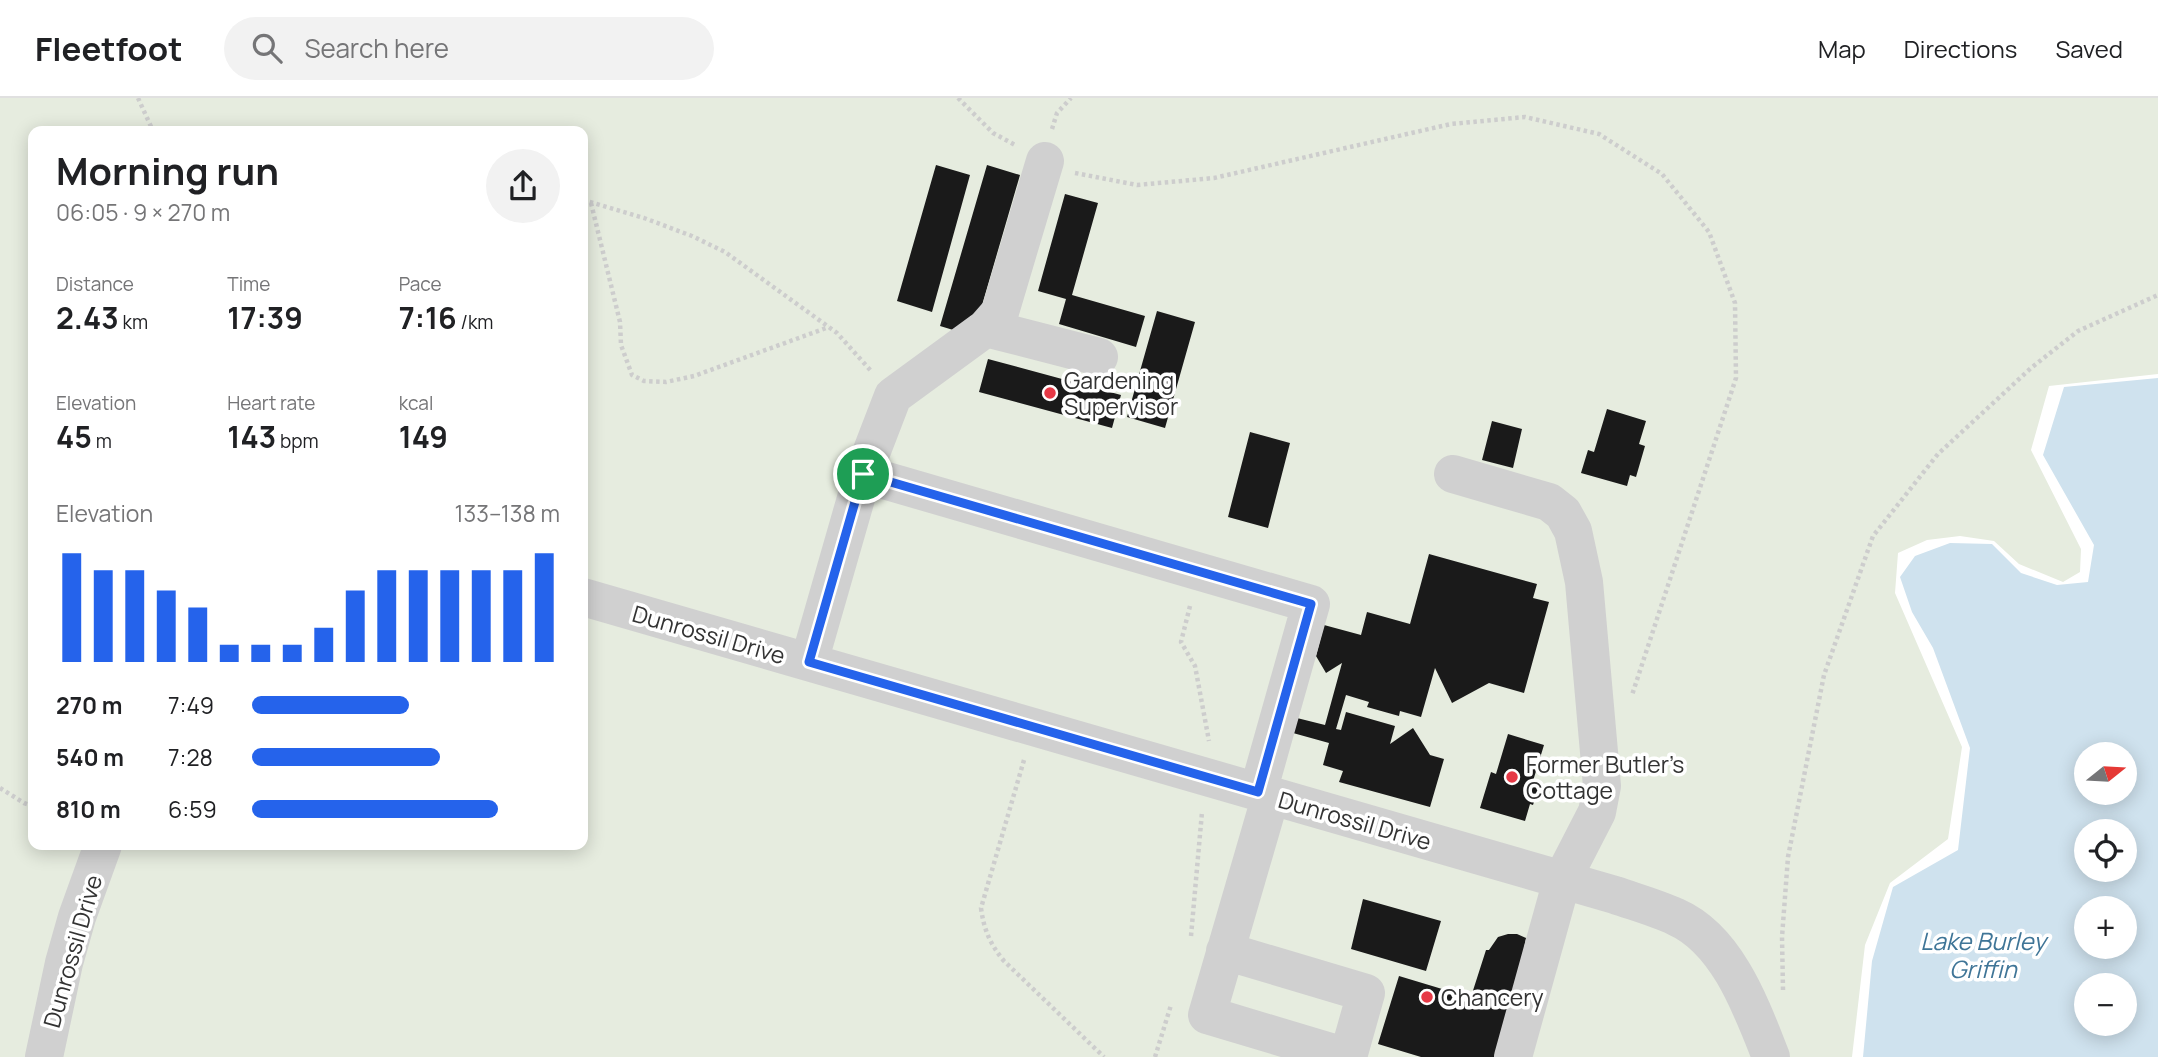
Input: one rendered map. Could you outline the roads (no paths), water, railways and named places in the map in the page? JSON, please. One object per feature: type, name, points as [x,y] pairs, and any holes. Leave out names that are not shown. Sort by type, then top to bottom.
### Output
[{"type":"lane","points":[[809,662],[863,474],[893,396],[986,328],[1000,312],[1045,161]]},
{"type":"lane","points":[[986,328],[1099,357]]},
{"type":"lane","points":[[863,474],[1311,604],[1264,794],[1207,948],[1207,1015],[1347,1057],[1366,993],[1207,948]]},
{"type":"lane","points":[[1453,474],[1549,502],[1563,513],[1573,531],[1584,582],[1602,786],[1597,812],[1562,880],[1513,1057]]},
{"type":"lane","name":"Dunrossil Drive","points":[[588,598],[1615,895],[1678,917],[1698,931],[1723,958],[1743,989],[1771,1057]]},
{"type":"lane","name":"Dunrossil Drive","points":[[44,1057],[74,928],[101,850]]},
{"type":"water","name":"Lake Burley Griffin","points":[[2158,378],[2158,1057],[1863,1057],[1872,961],[1893,887],[1958,850],[1970,748],[1933,648],[1912,612],[1900,577],[1915,556],[1950,543],[1992,544],[2021,573],[2057,585],[2088,582],[2094,545],[2043,455],[2064,387]]},
{"type":"place","name":"Gardening Supervisor","points":[[1050,393]]},
{"type":"place","name":"Former Butler’s Cottage","points":[[1512,777]]},
{"type":"place","name":"Chancery","points":[[1427,997]]}]
